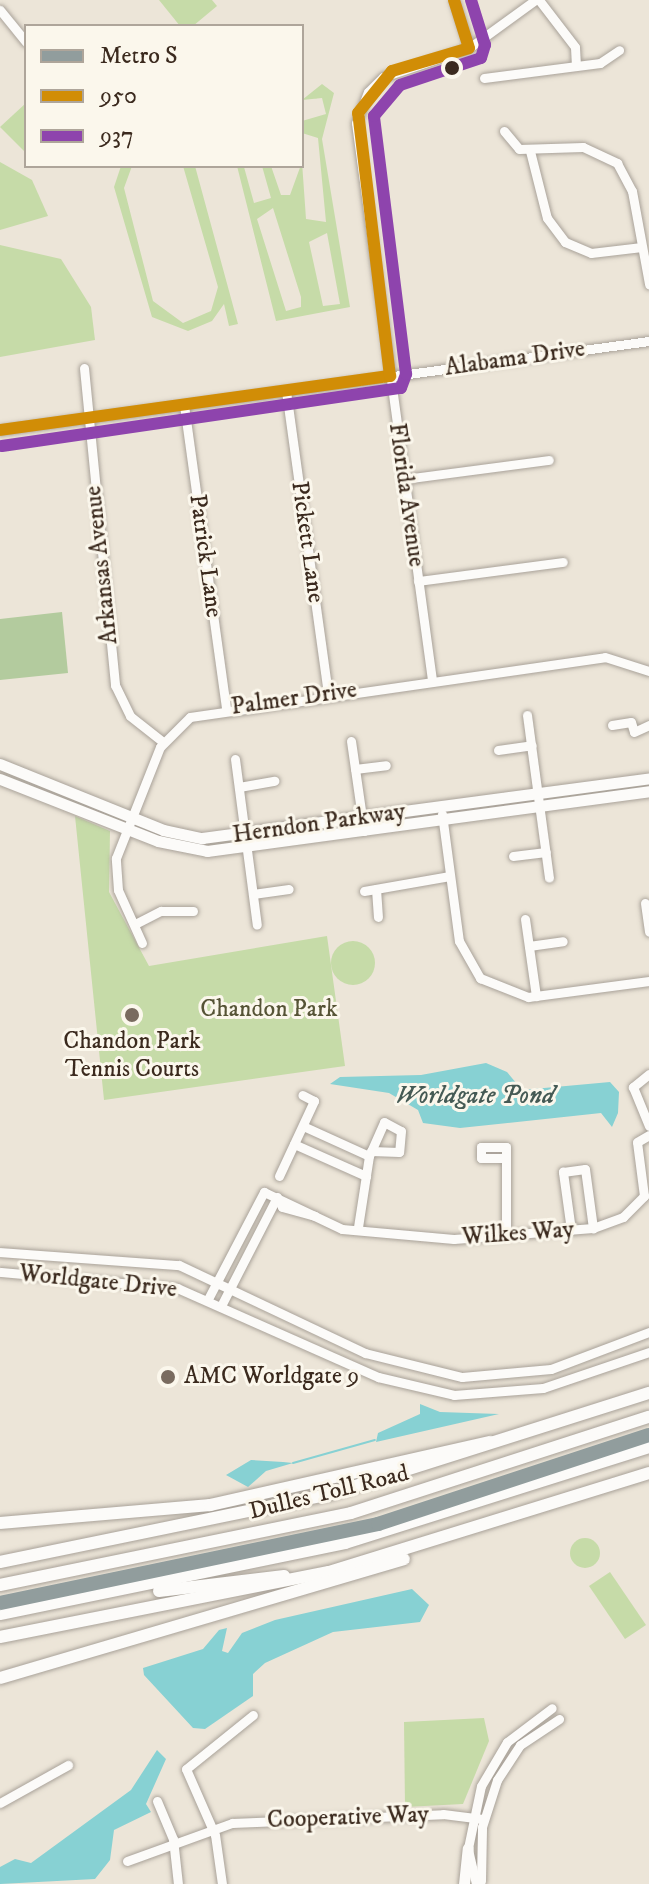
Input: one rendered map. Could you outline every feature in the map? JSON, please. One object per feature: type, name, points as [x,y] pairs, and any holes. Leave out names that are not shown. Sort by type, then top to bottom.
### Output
[{"type":"highway","name":"Dulles Toll Road","points":[[0,1562],[305,1501],[528,1436],[649,1393]]},
{"type":"highway","points":[[0,1585],[364,1510],[649,1417]]},
{"type":"highway","points":[[0,1523],[210,1505],[528,1436]]},
{"type":"highway","points":[[0,1614],[395,1530],[649,1447]]},
{"type":"highway","points":[[0,1678],[231,1615],[649,1473]]},
{"type":"highway","points":[[0,1637],[329,1572],[466,1535]]},
{"type":"highway","points":[[65,1602],[329,1572]]},
{"type":"main road","name":"Herndon Parkway","points":[[0,764],[129,823]]},
{"type":"main road","name":"Herndon Parkway","points":[[0,779],[129,823],[191,837],[245,840],[540,799],[649,778]]},
{"type":"main road","name":"Herndon Parkway","points":[[540,799],[649,791]]},
{"type":"main road","points":[[464,1884],[468,1848]]},
{"type":"street","points":[[454,0],[469,48]]},
{"type":"street","points":[[537,0],[575,47],[576,65]]},
{"type":"street","name":"Florida Avenue","points":[[432,680],[358,113],[368,92],[392,71],[469,48],[537,0]]},
{"type":"street","points":[[0,10],[24,40]]},
{"type":"street","points":[[484,78],[600,63],[619,50]]},
{"type":"street","points":[[504,131],[513,146],[530,151],[583,147],[610,157],[628,181],[649,284]]},
{"type":"street","points":[[530,151],[547,218],[565,242],[591,253],[642,247]]},
{"type":"street","name":"Alabama Drive","points":[[0,430],[649,341]]},
{"type":"street","name":"Arkansas Avenue","points":[[84,368],[115,685],[130,716],[163,742]]},
{"type":"street","name":"Pickett Lane","points":[[286,391],[328,694]]},
{"type":"street","name":"Patrick Lane","points":[[184,405],[226,708]]},
{"type":"street","points":[[404,479],[549,460]]},
{"type":"street","points":[[418,581],[563,562]]},
{"type":"street","name":"Palmer Drive","points":[[142,943],[115,879],[129,823],[163,742],[190,717],[226,708],[605,657],[649,671]]},
{"type":"street","points":[[527,715],[549,878]]},
{"type":"street","points":[[612,725],[631,722],[634,732],[649,725]]},
{"type":"street","points":[[351,741],[363,824]]},
{"type":"street","points":[[498,750],[532,745]]},
{"type":"street","points":[[235,759],[257,925]]},
{"type":"street","points":[[355,769],[386,765]]},
{"type":"street","points":[[239,787],[274,781]]},
{"type":"street","points":[[441,813],[459,941],[472,970],[498,991],[536,996],[649,981]]},
{"type":"street","points":[[513,856],[546,852]]},
{"type":"street","points":[[364,891],[450,876]]},
{"type":"street","points":[[253,894],[289,889]]},
{"type":"street","points":[[376,889],[378,917]]},
{"type":"street","points":[[645,903],[649,932]]},
{"type":"street","points":[[135,924],[161,911],[193,911]]},
{"type":"street","points":[[525,919],[536,996]]},
{"type":"street","points":[[529,946],[563,941]]},
{"type":"street","points":[[649,1074],[633,1087],[649,1126]]},
{"type":"street","points":[[279,1176],[314,1101],[302,1095]]},
{"type":"street","points":[[303,1126],[370,1153],[358,1227]]},
{"type":"street","name":"Wilkes Way","points":[[219,1279],[264,1192],[316,1217],[429,1238],[593,1228],[623,1217],[644,1196],[637,1142],[649,1135]]},
{"type":"street","points":[[294,1144],[366,1176]]},
{"type":"street","points":[[506,1158],[506,1234]]},
{"type":"street","points":[[571,1230],[563,1172],[585,1169],[593,1228]]},
{"type":"street","points":[[222,1304],[277,1197]]},
{"type":"street","name":"Worldgate Drive","points":[[0,1252],[148,1259],[233,1285],[365,1353],[462,1377],[551,1369],[649,1332]]},
{"type":"street","name":"Worldgate Drive","points":[[0,1272],[164,1285],[222,1304],[378,1377],[454,1395],[543,1388],[649,1352]]},
{"type":"street","points":[[208,1299],[219,1279]]},
{"type":"street","points":[[479,1884],[468,1848],[472,1817],[497,1754],[552,1708]]},
{"type":"street","points":[[222,1884],[213,1829],[186,1769],[253,1715]]},
{"type":"street","points":[[479,1884],[483,1819],[509,1758],[559,1719]]},
{"type":"street","points":[[0,1803],[68,1765]]},
{"type":"street","points":[[157,1801],[173,1843],[178,1884]]},
{"type":"street","name":"Cooperative Way","points":[[127,1861],[213,1829],[472,1817],[483,1819]]},
{"type":"green space","points":[[159,0],[212,0],[217,6],[195,24],[178,24]]},
{"type":"green space","points":[[322,84],[334,93],[322,139],[350,307],[276,321],[238,168],[244,168],[254,203],[271,198],[263,168],[272,168],[281,195],[290,195],[302,168],[306,219],[326,222],[318,138],[304,134],[304,120],[326,114],[322,98],[304,100]],"holes":[[[273,208],[301,297],[301,307],[286,311],[257,219]],[[327,233],[340,304],[323,306],[309,242]]]},
{"type":"green space","points":[[24,105],[24,151],[0,127]]},
{"type":"green space","points":[[0,162],[32,180],[48,216],[0,230]]},
{"type":"green space","points":[[120,168],[131,168],[124,188],[153,301],[183,323],[211,311],[218,287],[184,168],[196,168],[238,324],[229,326],[224,304],[212,321],[188,331],[152,317],[114,187]]},
{"type":"green space","points":[[0,245],[61,259],[91,307],[95,340],[0,357]]},
{"type":"green space","points":[[62,612],[68,673],[0,680],[0,619]]},
{"type":"green space","name":"Chandon Park","points":[[75,816],[110,831],[109,892],[149,966],[327,936],[345,1066],[104,1100]]},
{"type":"green space","points":[[353,941],[369,947],[375,963],[369,979],[353,985],[337,979],[331,963],[337,947]]},
{"type":"green space","points":[[585,1538],[591,1539],[599,1547],[599,1559],[591,1567],[585,1568],[579,1567],[571,1559],[570,1553],[571,1547],[579,1539]]},
{"type":"green space","points":[[610,1572],[646,1625],[625,1639],[589,1586]]},
{"type":"green space","points":[[484,1718],[489,1741],[463,1804],[405,1807],[404,1722]]},
{"type":"water","name":"Worldgate Pond","points":[[486,1063],[507,1072],[522,1090],[610,1082],[619,1092],[618,1113],[612,1127],[601,1113],[460,1128],[423,1123],[418,1110],[389,1093],[330,1084],[340,1077],[421,1075]]},
{"type":"water","points":[[420,1404],[440,1412],[499,1414],[376,1442],[378,1433],[420,1414]]},
{"type":"water","points":[[251,1460],[293,1463],[266,1471],[248,1487],[226,1475]]},
{"type":"water","points":[[412,1589],[429,1605],[420,1622],[333,1632],[265,1663],[253,1674],[253,1696],[205,1729],[193,1728],[144,1675],[143,1668],[203,1649],[219,1630],[227,1628],[222,1651],[228,1653],[242,1633],[275,1620]]},
{"type":"water","points":[[157,1750],[166,1759],[146,1804],[151,1812],[114,1830],[110,1860],[95,1879],[0,1884],[0,1867],[15,1859],[31,1863],[131,1790]]},
{"type":"waterway","points":[[293,1463],[375,1440]]},
{"type":"metro line","name":"S","points":[[0,1603],[378,1524],[649,1435]]},
{"type":"transit line","name":"950","points":[[0,430],[390,376],[358,113],[392,71],[469,48],[454,0]]},
{"type":"transit line","name":"937","points":[[2,446],[401,388],[406,374],[374,116],[400,85],[481,58],[485,45],[471,0]]},
{"type":"place","name":"Chandon Park Tennis Courts","points":[[132,1015]]},
{"type":"place","name":"AMC Worldgate 9","points":[[168,1377]]}]
